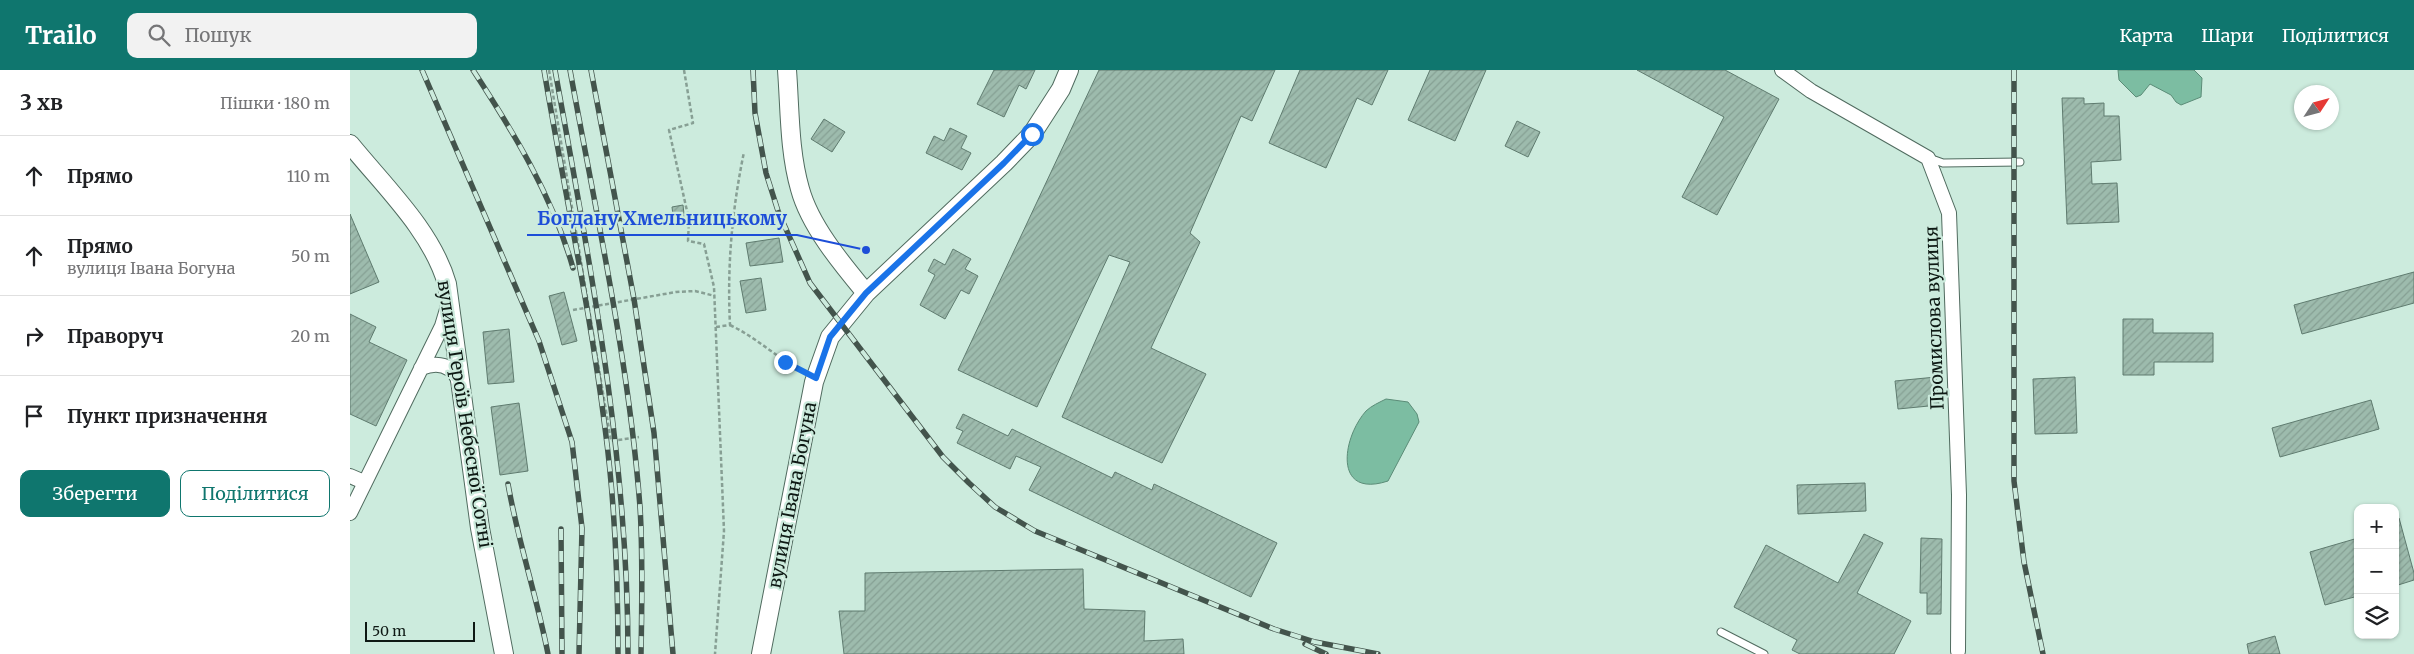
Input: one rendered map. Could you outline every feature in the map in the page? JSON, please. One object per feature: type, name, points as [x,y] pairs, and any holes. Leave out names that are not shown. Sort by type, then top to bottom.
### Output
[{"type":"street","points":[[787,70],[793,146],[800,190],[819,229],[866,293]]},
{"type":"street","name":"вулиця Івана Богуна","points":[[761,654],[816,378],[830,337],[866,293],[1004,163],[1032,134],[1061,89],[1069,70]]},
{"type":"street","points":[[1782,70],[1811,92],[1928,158]]},
{"type":"street","name":"вулиця Героїв Небесної Сотні","points":[[350,144],[434,250],[442,265],[449,299],[480,528],[504,654]]},
{"type":"street","name":"Промислова вулиця","points":[[1928,158],[1949,213],[1959,494],[1957,652]]},
{"type":"street","points":[[350,513],[442,326],[449,299]]},
{"type":"street","points":[[421,368],[430,364],[448,367],[455,372],[461,384]]},
{"type":"street","points":[[350,476],[364,482]]},
{"type":"lane","points":[[1928,158],[1943,162],[2020,162]]},
{"type":"lane","points":[[1721,632],[1764,654]]},
{"type":"path","points":[[549,70],[611,441],[639,437]]},
{"type":"path","points":[[684,70],[693,123],[669,130],[689,220],[688,241],[704,244],[715,296],[724,531],[716,654]]},
{"type":"path","points":[[730,325],[728,285],[730,238],[744,152]]},
{"type":"path","points":[[572,310],[676,292],[696,291],[715,296]]},
{"type":"path","points":[[716,327],[730,325],[752,336],[785,362],[816,378]]},
{"type":"shaded area","points":[[2118,70],[2194,70],[2202,78],[2201,97],[2181,105],[2171,95],[2150,84],[2141,95],[2136,97],[2119,80]]},
{"type":"shaded area","points":[[1386,399],[1408,402],[1417,414],[1419,422],[1388,481],[1370,484],[1358,481],[1351,474],[1347,463],[1352,436],[1358,422],[1366,411]]},
{"type":"building","points":[[994,70],[1035,70],[1026,89],[1019,85],[1004,117],[977,104]]},
{"type":"building","points":[[1099,70],[1275,70],[1252,121],[1241,116],[1190,233],[1200,242],[1151,348],[1206,374],[1162,463],[1062,417],[1130,262],[1109,255],[1037,407],[958,370]]},
{"type":"building","points":[[1300,70],[1388,70],[1372,105],[1357,98],[1326,168],[1269,143]]},
{"type":"building","points":[[1430,70],[1486,70],[1455,141],[1408,120]]},
{"type":"building","points":[[1637,70],[1725,70],[1779,99],[1717,215],[1682,197],[1724,117]]},
{"type":"building","points":[[2062,98],[2084,98],[2084,104],[2104,103],[2104,116],[2119,116],[2121,160],[2091,162],[2092,184],[2117,183],[2119,222],[2067,224]]},
{"type":"building","points":[[824,119],[845,132],[832,152],[811,139]]},
{"type":"building","points":[[1517,121],[1540,132],[1528,157],[1505,146]]},
{"type":"building","points":[[950,128],[967,136],[961,148],[971,153],[962,170],[926,153],[934,136],[944,141]]},
{"type":"building","points":[[683,205],[685,223],[674,224],[672,207]]},
{"type":"building","points":[[350,214],[379,282],[350,294]]},
{"type":"building","points":[[779,238],[783,262],[750,266],[746,243]]},
{"type":"building","points":[[953,249],[971,259],[965,269],[978,276],[969,294],[961,290],[945,319],[920,305],[935,275],[928,271],[934,259],[945,265]]},
{"type":"building","points":[[2414,272],[2414,303],[2302,334],[2294,305]]},
{"type":"building","points":[[761,278],[766,310],[746,313],[740,281]]},
{"type":"building","points":[[564,292],[577,341],[562,345],[549,296]]},
{"type":"building","points":[[350,314],[376,327],[369,342],[407,360],[376,426],[350,414]]},
{"type":"building","points":[[2123,319],[2153,319],[2153,333],[2213,333],[2213,362],[2154,362],[2154,375],[2123,375]]},
{"type":"building","points":[[509,329],[514,382],[488,384],[483,332]]},
{"type":"building","points":[[1936,377],[1939,405],[1898,409],[1895,381]]},
{"type":"building","points":[[2075,377],[2077,433],[2035,434],[2033,379]]},
{"type":"building","points":[[2371,400],[2379,429],[2280,457],[2272,428]]},
{"type":"building","points":[[519,403],[528,471],[500,475],[491,407]]},
{"type":"building","points":[[963,414],[1008,436],[1012,429],[1112,478],[1115,472],[1152,490],[1154,484],[1277,543],[1251,597],[1029,490],[1041,467],[1016,456],[1010,469],[957,443],[963,431],[956,428]]},
{"type":"building","points":[[1865,483],[1866,511],[1798,514],[1797,485]]},
{"type":"building","points":[[2399,518],[2414,573],[2414,580],[2399,585]]},
{"type":"building","points":[[1864,534],[1883,543],[1857,593],[1911,621],[1894,654],[1800,654],[1792,650],[1797,640],[1734,607],[1766,545],[1838,583]]},
{"type":"building","points":[[1921,538],[1942,539],[1941,614],[1927,614],[1927,593],[1920,593]]},
{"type":"building","points":[[2354,539],[2354,597],[2325,605],[2310,552]]},
{"type":"building","points":[[1083,569],[1084,609],[1145,611],[1144,641],[1183,639],[1184,654],[844,654],[839,611],[865,611],[865,573]]},
{"type":"building","points":[[2275,636],[2280,654],[2249,654],[2247,644]]},
{"type":"railway","points":[[422,70],[539,341],[572,442],[582,528],[579,654]]},
{"type":"railway","points":[[473,70],[503,117],[543,190],[573,268]]},
{"type":"railway","points":[[544,70],[584,293],[605,428],[615,541],[618,654]]},
{"type":"railway","points":[[555,70],[605,360],[622,506],[628,654]]},
{"type":"railway","points":[[570,70],[611,288],[635,452],[642,544],[641,654]]},
{"type":"railway","points":[[591,70],[634,299],[654,433],[673,654]]},
{"type":"railway","points":[[753,70],[755,113],[766,173],[778,211],[810,283],[943,457],[969,483],[995,507],[1035,531],[1274,629],[1315,642],[1378,654]]},
{"type":"railway","points":[[2014,70],[2014,481],[2024,562],[2043,654]]},
{"type":"railway","points":[[508,484],[548,654]]},
{"type":"railway","points":[[561,529],[562,654]]},
{"type":"railway","points":[[1305,644],[1326,654]]},
{"type":"place","name":"Богдану Хмельницькому","points":[[866,250]]},
{"type":"route","points":[[785,362],[816,378],[830,337],[866,293],[1004,163],[1032,134]]}]
